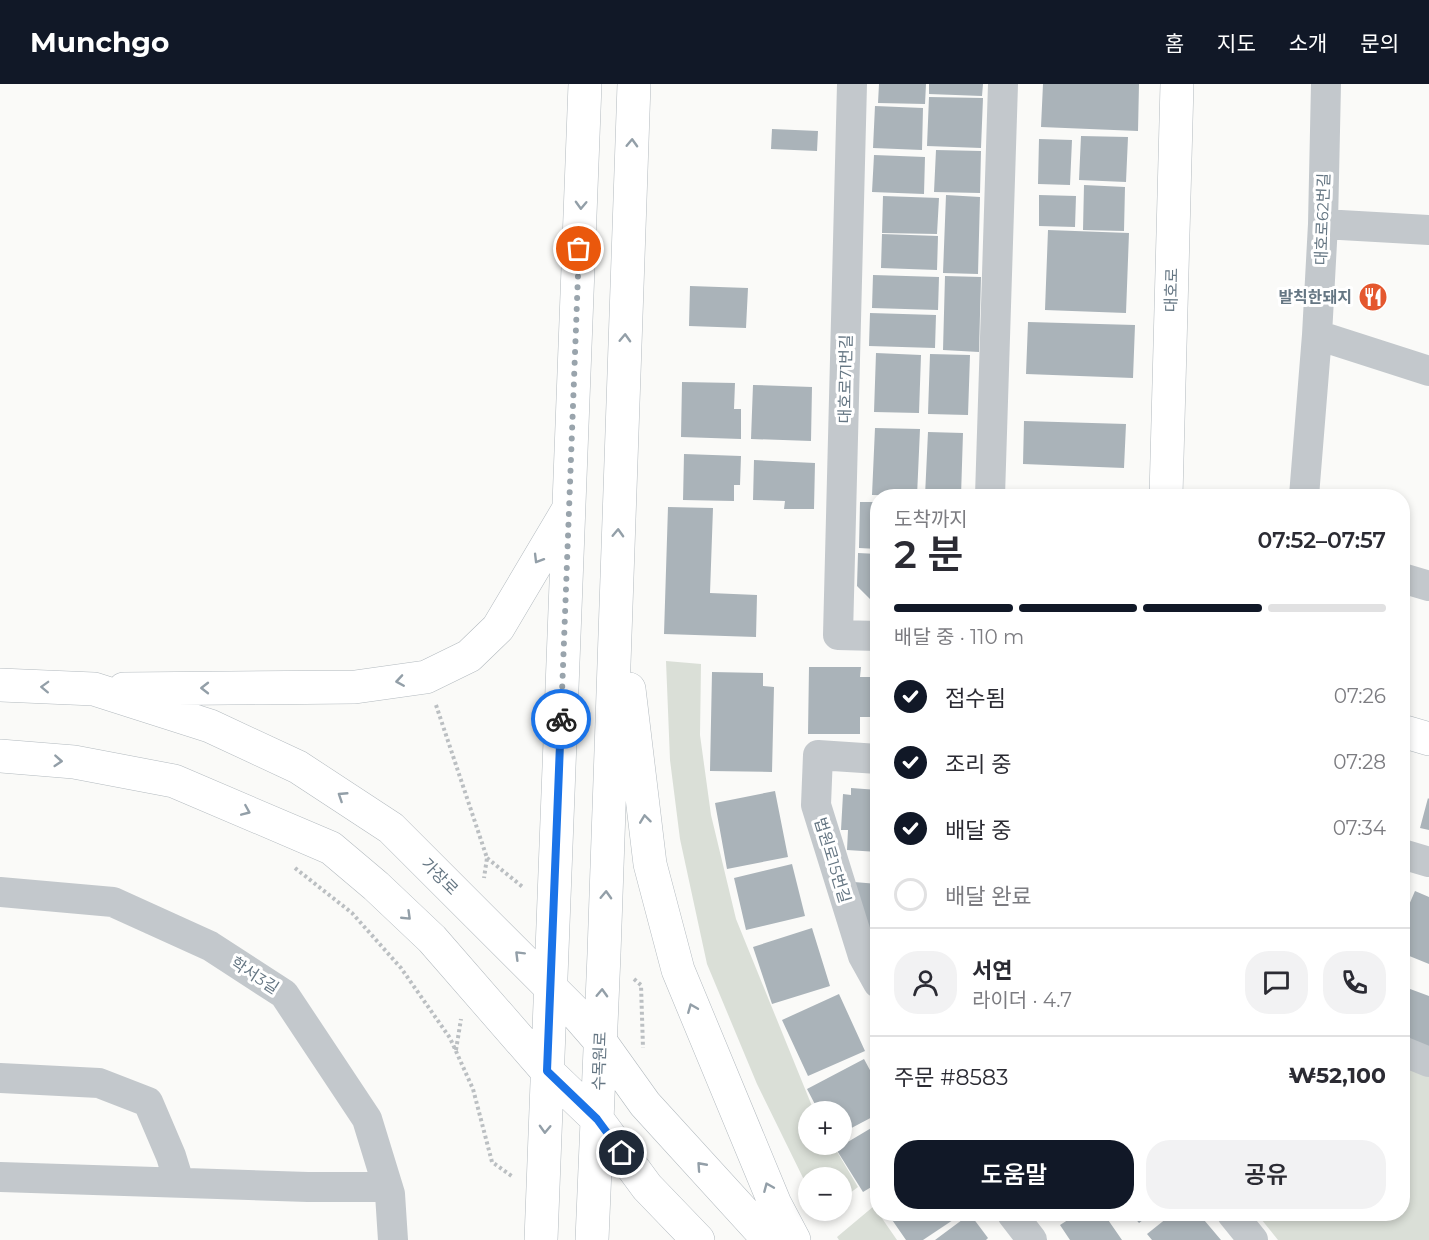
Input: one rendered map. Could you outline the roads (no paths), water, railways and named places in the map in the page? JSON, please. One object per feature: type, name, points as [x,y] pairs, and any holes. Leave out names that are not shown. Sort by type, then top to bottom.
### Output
[{"type":"main road","points":[[541,1240],[585,84]]},
{"type":"main road","points":[[634,84],[617,582],[650,864],[678,970],[775,1204],[794,1240]]},
{"type":"main road","name":"대호로","points":[[1166,489],[1177,84]]},
{"type":"main road","points":[[94,689],[355,687],[426,676],[469,656],[498,628],[569,509]]},
{"type":"main road","name":"수목원로","points":[[592,1240],[617,582]]},
{"type":"main road","name":"가장로","points":[[0,685],[94,689],[210,726],[298,767],[391,828],[550,987],[600,1041],[645,1104],[769,1240]]},
{"type":"main road","points":[[1410,733],[1429,739]]},
{"type":"main road","points":[[0,756],[74,762],[174,781],[331,848],[376,886],[432,939],[547,1071],[597,1119],[647,1187],[698,1240]]},
{"type":"street","name":"대호로71번길","points":[[852,84],[838,634],[870,636]]},
{"type":"street","points":[[990,489],[1003,84]]},
{"type":"street","name":"대호로62번길","points":[[1305,489],[1323,224],[1326,84]]},
{"type":"street","points":[[1323,224],[1429,230]]},
{"type":"street","points":[[1317,335],[1429,371]]},
{"type":"street","points":[[1410,580],[1429,586]]},
{"type":"street","name":"법원로15번길","points":[[870,758],[818,755],[816,805],[870,956]]},
{"type":"street","points":[[1410,856],[1429,862]]},
{"type":"street","name":"학서3길","points":[[0,892],[113,902],[210,946],[284,994],[368,1119],[388,1187],[393,1240]]},
{"type":"street","points":[[1410,1054],[1429,1062]]},
{"type":"street","points":[[0,1078],[99,1083],[148,1102],[171,1156],[179,1182]]},
{"type":"street","points":[[0,1177],[308,1187],[388,1187]]},
{"type":"street","points":[[1017,1221],[1032,1240]]},
{"type":"street","points":[[1238,1221],[1253,1240]]},
{"type":"place","name":"발칙한돼지","points":[[1373,297]]}]
